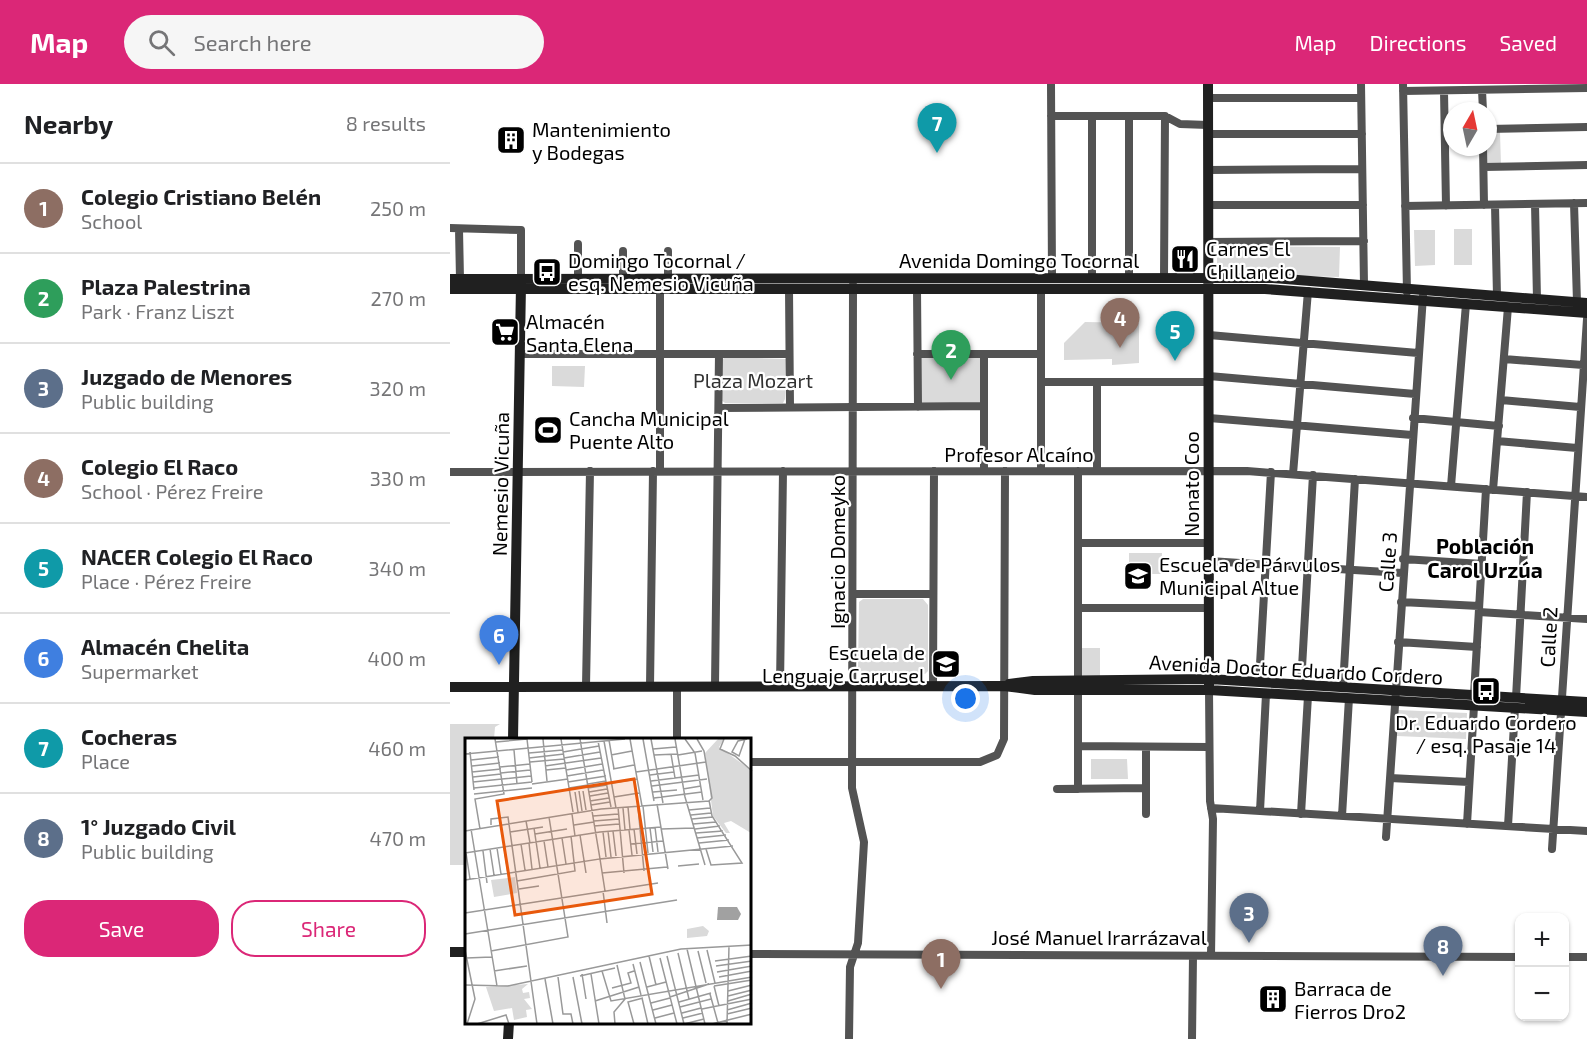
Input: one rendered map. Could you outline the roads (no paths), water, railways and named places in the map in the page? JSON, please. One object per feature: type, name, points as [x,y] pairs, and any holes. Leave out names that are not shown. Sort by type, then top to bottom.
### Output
[{"type":"main road","name":"Nonato Coo","points":[[1208,84],[1209,685]]},
{"type":"main road","name":"Avenida Domingo Tocornal","points":[[450,289],[578,279],[623,278],[853,284],[917,289],[1041,289],[1288,279],[1364,285],[1407,294]]},
{"type":"main road","name":"Avenida Domingo Tocornal","points":[[455,279],[660,289],[789,289],[853,284],[1052,278],[1164,278],[1208,284],[1308,291],[1497,296],[1582,302]]},
{"type":"main road","name":"Nemesio Vicuña","points":[[513,738],[521,284]]},
{"type":"main road","name":"Avenida Domingo Tocornal","points":[[1423,295],[1466,304],[1587,313]]},
{"type":"main road","name":"Avenida Doctor Eduardo Cordero","points":[[450,687],[1004,686],[1026,690],[1078,685],[1209,685],[1259,682],[1342,687],[1395,696]]},
{"type":"main road","name":"Avenida Doctor Eduardo Cordero","points":[[1209,685],[1266,694],[1349,698],[1395,696],[1560,705],[1587,702]]},
{"type":"main road","name":"Avenida Doctor Eduardo Cordero","points":[[1560,705],[1587,712]]},
{"type":"main road","points":[[508,1039],[509,1024]]},
{"type":"street","points":[[1051,84],[1052,278]]},
{"type":"street","points":[[1361,84],[1364,285]]},
{"type":"street","points":[[1407,294],[1403,88],[1444,91],[1575,86],[1587,88]]},
{"type":"street","points":[[1482,90],[1483,102]]},
{"type":"street","points":[[1444,91],[1446,206]]},
{"type":"street","points":[[1208,98],[1361,98]]},
{"type":"street","points":[[1051,116],[1165,116],[1180,124],[1208,130],[1362,134]]},
{"type":"street","points":[[1092,116],[1092,278]]},
{"type":"street","points":[[1129,116],[1129,278]]},
{"type":"street","points":[[1164,278],[1165,116]]},
{"type":"street","points":[[1497,129],[1587,127]]},
{"type":"street","points":[[1483,156],[1484,205]]},
{"type":"street","points":[[1484,167],[1587,165]]},
{"type":"street","points":[[1208,170],[1362,169]]},
{"type":"street","points":[[1405,206],[1587,203]]},
{"type":"street","points":[[1535,204],[1538,299]]},
{"type":"street","points":[[1574,204],[1582,302]]},
{"type":"street","points":[[1208,205],[1363,205]]},
{"type":"street","points":[[1495,205],[1497,296]]},
{"type":"street","points":[[450,228],[459,229],[455,279]]},
{"type":"street","name":"Nemesio Vicuña","points":[[459,229],[521,230],[521,284]]},
{"type":"street","points":[[1208,242],[1364,241]]},
{"type":"street","points":[[578,244],[578,279]]},
{"type":"street","points":[[623,251],[623,278]]},
{"type":"street","points":[[668,251],[668,279]]},
{"type":"street","name":"Ignacio Domeyko","points":[[849,1039],[850,967],[858,939],[864,842],[853,795],[853,284]]},
{"type":"street","points":[[650,686],[660,289]]},
{"type":"street","points":[[789,289],[790,407]]},
{"type":"street","points":[[917,289],[918,407]]},
{"type":"street","points":[[1041,289],[1041,471]]},
{"type":"street","points":[[1293,474],[1308,291]]},
{"type":"street","name":"Calle 3","points":[[1386,837],[1408,483],[1423,295]]},
{"type":"street","points":[[1451,486],[1466,304]]},
{"type":"street","points":[[1467,824],[1482,564],[1497,441],[1508,307]]},
{"type":"street","name":"Calle 2","points":[[1552,849],[1573,496],[1577,448],[1583,432],[1580,406],[1587,319]]},
{"type":"street","points":[[1209,335],[1418,353]]},
{"type":"street","points":[[520,354],[789,354]]},
{"type":"street","points":[[715,686],[719,354]]},
{"type":"street","points":[[917,354],[1041,354]]},
{"type":"street","points":[[984,354],[984,471]]},
{"type":"street","points":[[1504,359],[1583,365]]},
{"type":"street","points":[[1041,382],[1209,379],[1415,394]]},
{"type":"street","points":[[1097,382],[1097,471]]},
{"type":"street","points":[[1501,400],[1580,406]]},
{"type":"street","points":[[719,408],[984,406]]},
{"type":"street","points":[[1209,418],[1412,435]]},
{"type":"street","points":[[1413,418],[1498,426]]},
{"type":"street","points":[[1497,441],[1577,448]]},
{"type":"street","name":"Profesor Alcaíno","points":[[450,472],[1209,470],[1271,472],[1587,497]]},
{"type":"street","points":[[586,686],[590,471]]},
{"type":"street","points":[[780,686],[783,471]]},
{"type":"street","points":[[933,686],[934,471]]},
{"type":"street","points":[[752,762],[980,762],[997,755],[1003,743],[1005,471]]},
{"type":"street","points":[[1078,471],[1078,789]]},
{"type":"street","points":[[1259,682],[1271,472]]},
{"type":"street","points":[[1301,685],[1313,476]]},
{"type":"street","points":[[1342,687],[1355,479]]},
{"type":"street","points":[[1508,826],[1527,492]]},
{"type":"street","points":[[1078,543],[1209,543]]},
{"type":"street","points":[[1403,559],[1482,564]]},
{"type":"street","points":[[1209,561],[1402,573]]},
{"type":"street","points":[[854,594],[933,594]]},
{"type":"street","points":[[1401,602],[1521,615],[1587,619]]},
{"type":"street","points":[[1078,608],[1209,608]]},
{"type":"street","points":[[1398,642],[1477,647]]},
{"type":"street","name":"Nonato Coo","points":[[1209,685],[1211,956]]},
{"type":"street","points":[[677,686],[677,738]]},
{"type":"street","points":[[1260,811],[1266,694]]},
{"type":"street","points":[[1301,814],[1308,696]]},
{"type":"street","points":[[1342,816],[1349,698]]},
{"type":"street","points":[[1078,746],[1209,747]]},
{"type":"street","points":[[1146,747],[1146,814]]},
{"type":"street","points":[[1390,778],[1469,782]]},
{"type":"street","points":[[1057,789],[1146,788]]},
{"type":"street","points":[[1211,808],[1587,831]]},
{"type":"street","name":"José Manuel Irarrázaval","points":[[752,954],[1515,957]]},
{"type":"street","points":[[1192,1039],[1193,956]]},
{"type":"street","points":[[1569,957],[1587,957]]},
{"type":"place","name":"Mantenimiento y Bodegas","points":[[511,140]]},
{"type":"place","name":"Cocheras","points":[[937,153]]},
{"type":"place","name":"Carnes El Chillaneio","points":[[1185,259]]},
{"type":"place","name":"Domingo Tocornal / esq. Nemesio Vicuña","points":[[547,272]]},
{"type":"place","name":"Almacén Santa Elena","points":[[505,332]]},
{"type":"place","name":"Colegio El Raco","points":[[1120,348]]},
{"type":"place","name":"NACER Colegio El Raco","points":[[1175,361]]},
{"type":"place","name":"Plaza Palestrina","points":[[951,380]]},
{"type":"place","name":"Cancha Municipal Puente Alto","points":[[548,430]]},
{"type":"place","name":"Escuela de Párvulos Municipal Altue","points":[[1138,576]]},
{"type":"place","name":"Escuela de Lenguaje Carrusel","points":[[946,664]]},
{"type":"place","name":"Almacén Chelita","points":[[499,665]]},
{"type":"place","name":"Dr. Eduardo Cordero / esq. Pasaje 14","points":[[1486,691]]},
{"type":"place","name":"Juzgado de Menores","points":[[1249,943]]},
{"type":"place","name":"1° Juzgado Civil","points":[[1443,976]]},
{"type":"place","name":"Colegio Cristiano Belén","points":[[941,989]]},
{"type":"place","name":"Barraca de Fierros Dro2","points":[[1273,999]]},
{"type":"district","name":"Población Carol Urzúa","points":[[1485,557]]},
{"type":"park label","name":"Plaza Mozart","points":[[753,380]]}]
